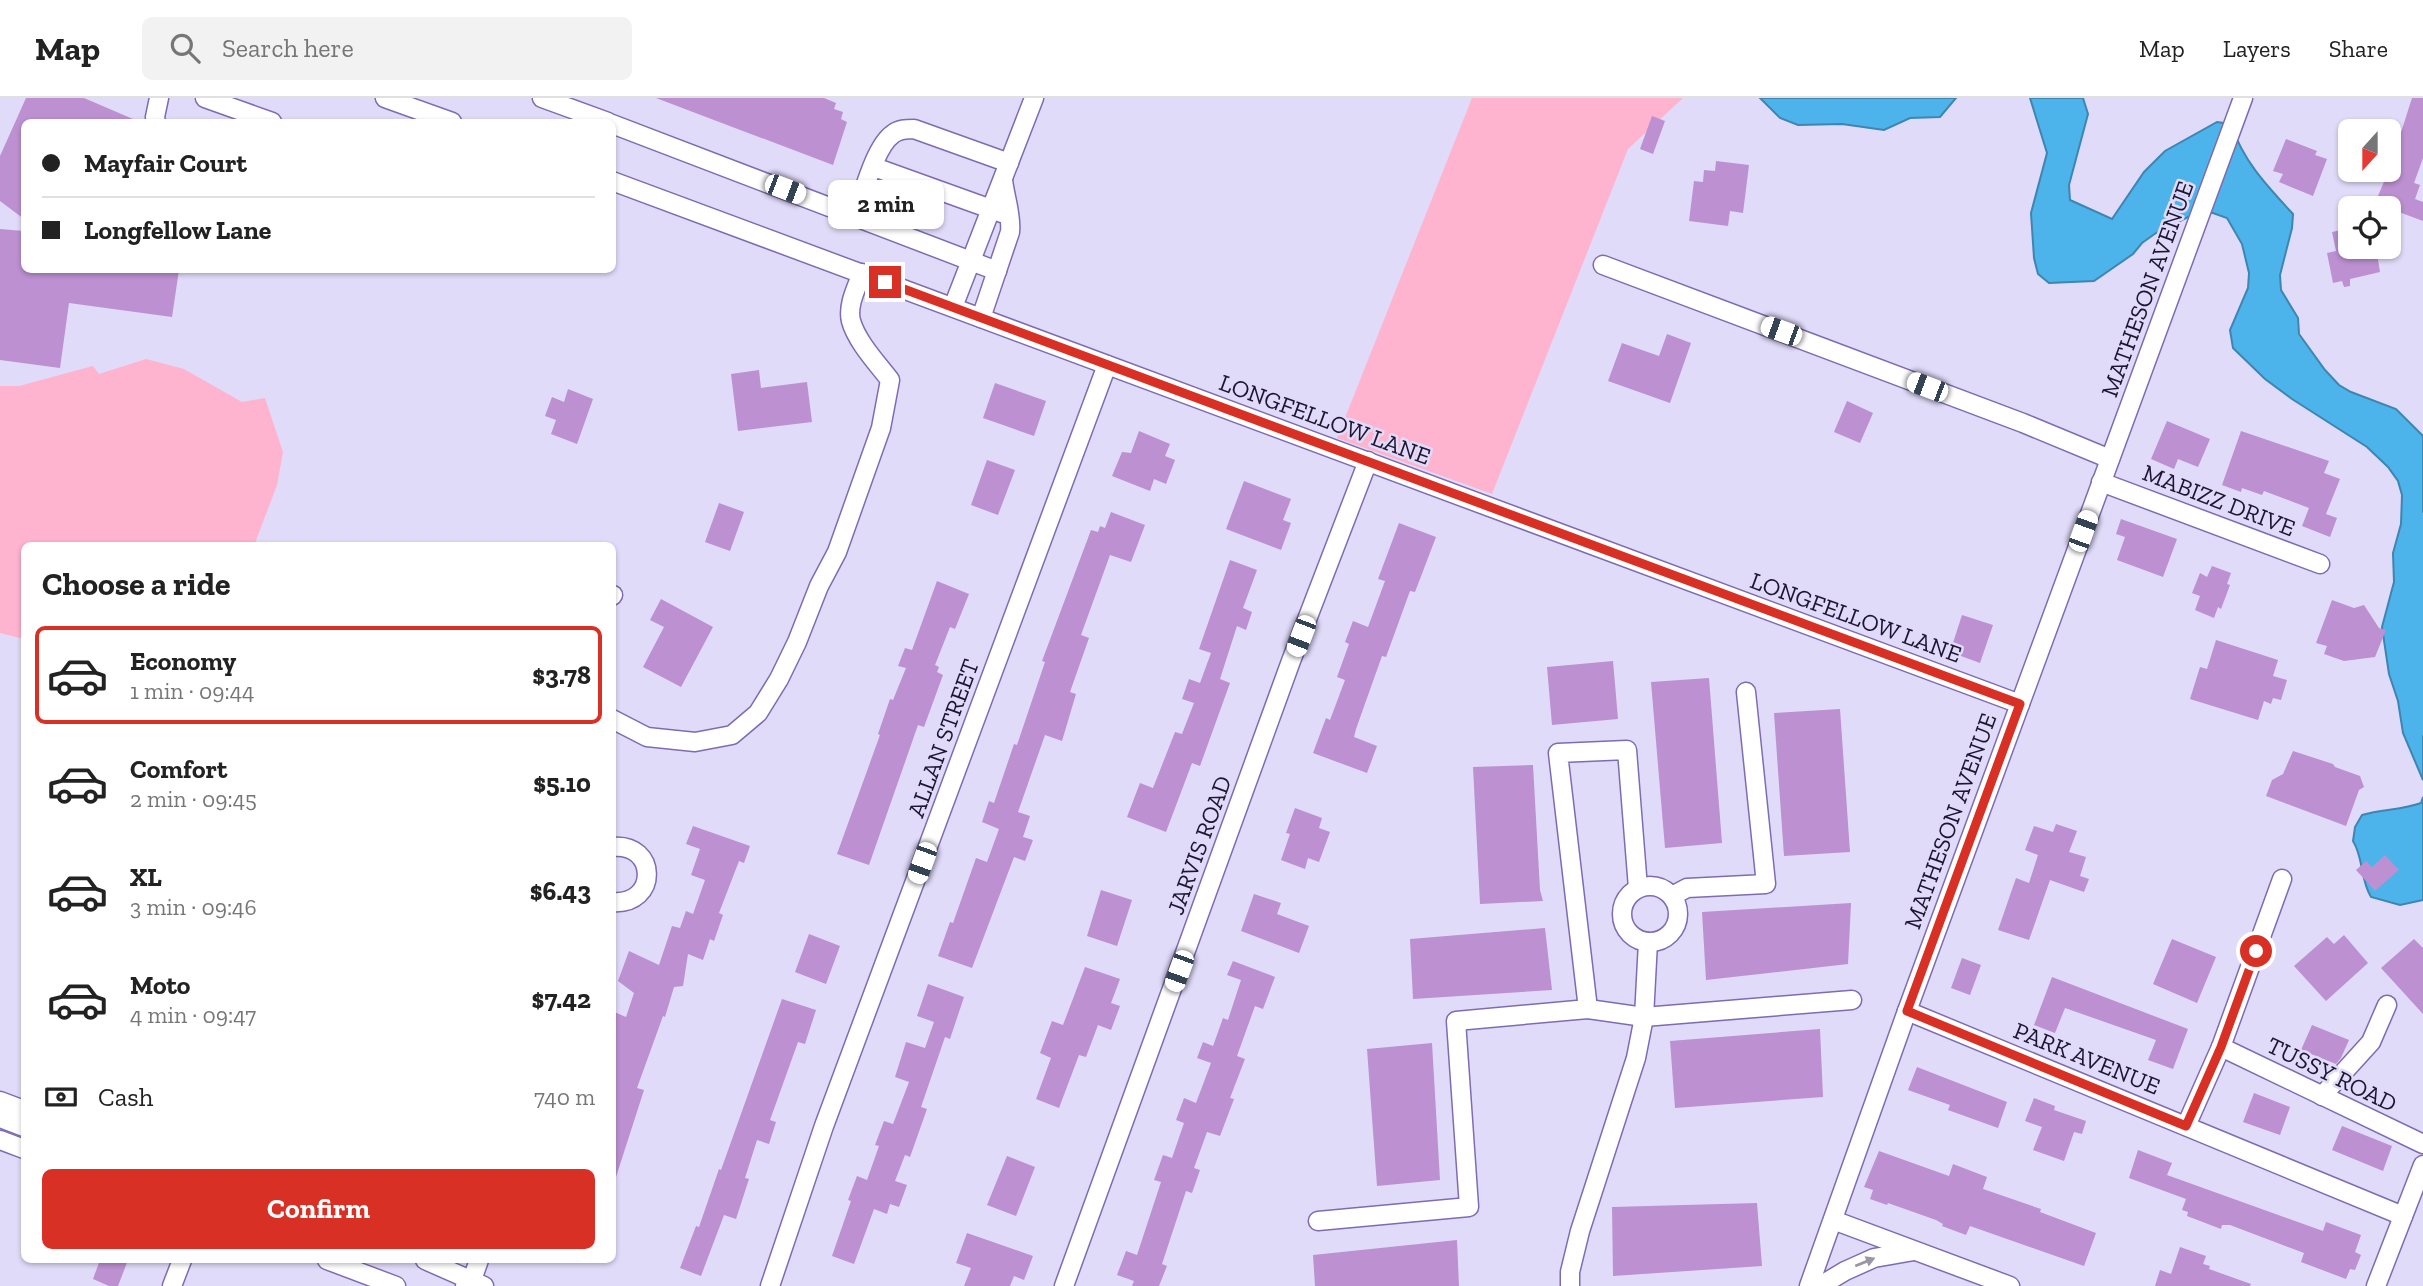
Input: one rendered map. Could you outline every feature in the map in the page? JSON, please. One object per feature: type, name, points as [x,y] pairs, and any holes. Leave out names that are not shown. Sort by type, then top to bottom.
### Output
[{"type":"street","points":[[205,98],[264,119]]},
{"type":"street","points":[[385,98],[444,119]]},
{"type":"street","points":[[542,98],[597,119]]},
{"type":"street","points":[[953,307],[1034,98]]},
{"type":"street","name":"MATHESON AVENUE","points":[[1809,1286],[1907,1011],[2244,98]]},
{"type":"street","points":[[154,99],[156,119]]},
{"type":"street","points":[[616,126],[997,271]]},
{"type":"street","points":[[855,216],[882,146],[890,135],[901,129],[914,130],[1006,170]]},
{"type":"street","points":[[874,167],[1009,216]]},
{"type":"street","points":[[981,318],[1010,232],[1006,170]]},
{"type":"street","name":"LONGFELLOW LANE","points":[[616,182],[2020,704]]},
{"type":"street","points":[[1603,265],[2023,422],[2110,459]]},
{"type":"street","points":[[616,721],[648,737],[695,742],[732,735],[758,713],[779,679],[819,586],[837,552],[881,428],[890,380],[862,341],[851,319],[852,301],[862,273]]},
{"type":"street","name":"ALLAN STREET","points":[[770,1286],[834,1099],[1107,365]]},
{"type":"street","name":"JARVIS ROAD","points":[[1064,1286],[1291,661],[1368,461]]},
{"type":"street","name":"MABIZZ DRIVE","points":[[2101,482],[2320,564]]},
{"type":"street","points":[[1672,896],[1687,888],[1766,884],[1746,692]]},
{"type":"street","points":[[1588,1009],[1558,753],[1627,750],[1638,888]]},
{"type":"street","points":[[616,847],[624,846],[636,851],[643,858],[648,878],[644,889],[637,896],[629,901],[616,902]]},
{"type":"street","points":[[2186,1126],[2221,1047],[2282,879]]},
{"type":"street","points":[[1656,887],[1672,896],[1678,914],[1672,931],[1665,937],[1648,942],[1631,934],[1622,919],[1625,901],[1638,888],[1656,887]]},
{"type":"street","points":[[1570,1286],[1573,1254],[1636,1058],[1644,1017],[1648,942]]},
{"type":"street","points":[[1318,1221],[1469,1207],[1456,1021],[1588,1009],[1644,1017],[1852,1000]]},
{"type":"street","points":[[2322,1096],[2371,1042],[2387,1005]]},
{"type":"street","name":"PARK AVENUE","points":[[1907,1011],[2403,1216]]},
{"type":"street","name":"TUSSY ROAD","points":[[2221,1047],[2423,1144]]},
{"type":"street","points":[[0,1101],[21,1109]]},
{"type":"street","points":[[0,1118],[21,1126]]},
{"type":"street","points":[[0,1140],[21,1148]]},
{"type":"street","points":[[2376,1286],[2423,1164]]},
{"type":"street","points":[[1833,1220],[2010,1286]]},
{"type":"street","points":[[1820,1286],[1845,1270],[1874,1258],[1914,1251]]},
{"type":"street","points":[[172,1286],[180,1263]]},
{"type":"street","points":[[335,1263],[396,1286]]},
{"type":"street","points":[[431,1263],[473,1284],[478,1263]]},
{"type":"shaded area","points":[[1472,98],[1683,98],[1628,149],[1492,494],[1337,438]]},
{"type":"shaded area","points":[[146,359],[184,369],[242,402],[265,398],[283,452],[277,485],[256,542],[21,542],[21,638],[0,633],[0,386],[19,386],[93,366],[99,374]]},
{"type":"water","points":[[1760,98],[1956,98],[1940,117],[1910,118],[1884,130],[1842,124],[1798,125],[1780,118]]},
{"type":"water","points":[[2030,98],[2083,98],[2088,114],[2069,185],[2070,200],[2112,219],[2144,172],[2165,151],[2217,122],[2231,124],[2249,161],[2293,214],[2280,275],[2281,290],[2298,318],[2299,334],[2339,385],[2396,409],[2423,436],[2423,570],[2418,600],[2423,630],[2423,780],[2403,733],[2398,701],[2389,674],[2382,627],[2394,582],[2393,553],[2401,524],[2402,495],[2398,481],[2367,447],[2292,399],[2265,379],[2233,348],[2230,330],[2248,288],[2249,273],[2242,244],[2227,218],[2198,212],[2156,233],[2133,254],[2094,281],[2049,283],[2038,274],[2034,258],[2031,213],[2047,153]]},
{"type":"water","points":[[2423,797],[2423,900],[2400,905],[2371,897],[2353,841],[2355,827],[2362,815],[2421,803]]},
{"type":"building","points":[[26,98],[84,98],[133,119],[21,119],[21,217],[0,201],[0,156]]},
{"type":"building","points":[[656,98],[824,98],[836,103],[834,109],[843,112],[841,119],[847,122],[833,165]]},
{"type":"building","points":[[2412,98],[2423,98],[2423,158],[2414,183],[2420,185],[2415,199],[2423,202],[2423,221],[2401,213],[2401,196],[2378,196],[2384,182],[2401,182],[2401,132]]},
{"type":"building","points":[[1652,116],[1665,121],[1653,154],[1640,149]]},
{"type":"building","points":[[2286,139],[2317,151],[2315,155],[2327,159],[2313,196],[2279,182],[2283,174],[2273,171]]},
{"type":"building","points":[[1716,161],[1749,165],[1743,213],[1730,211],[1728,226],[1689,221],[1694,181],[1703,182],[1704,170],[1715,171]]},
{"type":"building","points":[[0,229],[21,231],[21,273],[179,273],[172,317],[69,303],[60,368],[0,360]]},
{"type":"building","points":[[2338,231],[2338,259],[2378,259],[2380,272],[2350,279],[2350,286],[2344,287],[2342,281],[2333,283],[2327,253],[2336,251],[2332,232]]},
{"type":"building","points":[[1667,334],[1691,343],[1670,403],[1608,381],[1622,343],[1659,356]]},
{"type":"building","points":[[759,370],[761,388],[807,382],[812,422],[738,431],[731,374]]},
{"type":"building","points":[[995,383],[1046,401],[1034,436],[983,418]]},
{"type":"building","points":[[568,389],[593,399],[577,444],[551,434],[556,420],[545,416],[552,397],[564,402]]},
{"type":"building","points":[[1847,401],[1873,413],[1860,443],[1834,432]]},
{"type":"building","points":[[2167,421],[2210,439],[2198,467],[2178,459],[2174,469],[2151,459]]},
{"type":"building","points":[[1139,431],[1170,444],[1165,456],[1175,460],[1166,484],[1154,479],[1150,491],[1112,476],[1122,452],[1131,453]]},
{"type":"building","points":[[2241,431],[2329,461],[2324,473],[2340,479],[2326,514],[2337,518],[2330,537],[2302,526],[2309,508],[2264,491],[2262,495],[2242,488],[2241,492],[2222,485]]},
{"type":"building","points":[[987,460],[1015,470],[998,515],[971,505]]},
{"type":"building","points":[[1244,481],[1291,499],[1283,520],[1291,523],[1281,550],[1226,529]]},
{"type":"building","points":[[719,503],[744,512],[730,551],[705,542]]},
{"type":"building","points":[[1111,512],[1145,525],[1131,562],[1110,555],[1081,635],[1089,638],[1070,692],[1076,694],[1062,741],[1045,735],[1018,812],[1030,816],[1023,837],[1033,840],[1025,861],[1014,857],[972,968],[938,956],[976,858],[987,862],[999,829],[982,822],[989,801],[994,803],[1014,744],[1017,745],[1045,662],[1042,661],[1091,530],[1098,532],[1100,526],[1105,528]]},
{"type":"building","points":[[2121,519],[2177,539],[2163,577],[2117,560],[2125,537],[2116,534]]},
{"type":"building","points":[[1399,523],[1436,537],[1415,592],[1410,591],[1386,657],[1382,656],[1356,729],[1354,737],[1377,746],[1367,773],[1313,753],[1326,718],[1330,720],[1345,680],[1337,677],[1349,644],[1345,642],[1353,621],[1368,627],[1385,581],[1378,579]]},
{"type":"building","points":[[1230,560],[1257,570],[1243,608],[1252,612],[1246,630],[1237,626],[1220,679],[1230,683],[1200,766],[1192,763],[1166,832],[1127,817],[1140,783],[1153,788],[1175,732],[1182,734],[1194,703],[1182,699],[1189,679],[1200,683],[1211,653],[1199,649]]},
{"type":"building","points":[[2212,566],[2231,573],[2227,584],[2230,585],[2221,609],[2218,607],[2214,618],[2195,610],[2200,596],[2192,593],[2200,573],[2207,577]]},
{"type":"building","points":[[937,581],[969,594],[955,629],[950,627],[935,665],[939,667],[937,672],[943,675],[924,727],[918,725],[869,865],[837,854],[880,735],[878,734],[890,699],[893,700],[906,668],[898,666],[905,648],[912,650]]},
{"type":"building","points":[[661,599],[713,627],[681,687],[643,667],[664,627],[650,620]]},
{"type":"building","points":[[2332,600],[2354,608],[2364,605],[2379,628],[2386,630],[2375,657],[2344,661],[2324,654],[2327,646],[2316,643]]},
{"type":"building","points":[[1962,615],[1993,625],[1980,663],[1950,652]]},
{"type":"building","points":[[2216,640],[2278,660],[2273,676],[2287,680],[2281,700],[2273,698],[2271,704],[2264,701],[2258,720],[2190,699],[2200,667],[2207,669]]},
{"type":"building","points":[[1613,661],[1618,719],[1552,725],[1547,667]]},
{"type":"building","points":[[1709,678],[1722,843],[1665,848],[1651,682]]},
{"type":"building","points":[[1840,709],[1850,852],[1784,856],[1774,713]]},
{"type":"building","points":[[2293,751],[2360,776],[2364,787],[2359,790],[2346,826],[2266,796],[2272,780],[2283,774]]},
{"type":"building","points":[[1533,765],[1540,890],[1543,901],[1480,904],[1473,767]]},
{"type":"building","points":[[1295,808],[1322,818],[1319,828],[1330,832],[1319,862],[1308,858],[1305,869],[1281,860],[1290,834],[1286,833]]},
{"type":"building","points":[[2056,824],[2077,831],[2069,852],[2086,857],[2080,876],[2089,879],[2084,892],[2050,880],[2029,940],[1998,930],[2016,878],[2029,883],[2038,855],[2025,850],[2034,826],[2053,832]]},
{"type":"building","points":[[693,826],[750,846],[744,863],[739,861],[719,913],[723,915],[714,941],[710,939],[703,960],[688,954],[683,986],[674,987],[637,1088],[644,1090],[616,1177],[616,1013],[626,1017],[634,993],[618,981],[629,951],[659,965],[672,926],[680,928],[686,911],[693,914],[705,880],[691,875],[700,849],[686,844]]},
{"type":"building","points":[[2385,855],[2399,870],[2375,891],[2356,870],[2366,861],[2372,867]]},
{"type":"building","points":[[1101,890],[1132,900],[1117,946],[1087,936]]},
{"type":"building","points":[[1254,894],[1281,903],[1277,914],[1309,926],[1299,953],[1241,931]]},
{"type":"building","points":[[1851,903],[1848,964],[1706,980],[1702,912]]},
{"type":"building","points":[[1545,928],[1552,990],[1413,999],[1410,939]]},
{"type":"building","points":[[809,934],[840,946],[826,984],[795,972]]},
{"type":"building","points":[[2344,935],[2368,963],[2326,1001],[2294,966],[2327,937],[2334,944]]},
{"type":"building","points":[[2172,939],[2216,957],[2197,1003],[2153,984]]},
{"type":"building","points":[[2414,939],[2423,948],[2423,1014],[2381,968]]},
{"type":"building","points":[[1962,958],[1981,965],[1970,995],[1951,988]]},
{"type":"building","points":[[1233,961],[1275,977],[1263,1009],[1255,1006],[1237,1056],[1245,1059],[1230,1098],[1234,1099],[1220,1136],[1207,1132],[1194,1168],[1200,1170],[1192,1193],[1186,1191],[1162,1264],[1167,1266],[1159,1286],[1132,1286],[1134,1281],[1117,1275],[1126,1251],[1137,1255],[1161,1182],[1154,1180],[1163,1155],[1172,1158],[1184,1123],[1176,1120],[1184,1098],[1196,1103],[1211,1063],[1197,1058],[1203,1042],[1213,1046],[1223,1018],[1228,1020],[1241,980],[1227,975]]},
{"type":"building","points":[[1085,967],[1120,979],[1111,1003],[1120,1006],[1111,1030],[1098,1025],[1086,1057],[1079,1055],[1059,1108],[1036,1099],[1051,1058],[1040,1053],[1052,1021],[1063,1025]]},
{"type":"building","points":[[2052,977],[2188,1029],[2173,1069],[2148,1060],[2156,1040],[2065,1008],[2055,1033],[2034,1025]]},
{"type":"building","points":[[928,984],[964,997],[950,1039],[945,1037],[921,1107],[927,1109],[910,1157],[905,1155],[895,1181],[907,1185],[899,1207],[890,1204],[887,1214],[874,1209],[854,1264],[832,1256],[857,1176],[867,1180],[879,1146],[875,1145],[884,1121],[893,1124],[909,1082],[895,1077],[906,1042],[925,1048],[934,1022],[917,1016]]},
{"type":"building","points":[[782,999],[816,1010],[805,1044],[798,1042],[770,1120],[776,1122],[769,1144],[757,1140],[745,1178],[749,1179],[736,1219],[724,1215],[701,1276],[680,1268],[696,1226],[699,1227],[719,1169],[721,1170]]},
{"type":"building","points":[[2312,1025],[2349,1040],[2336,1064],[2301,1050]]},
{"type":"building","points":[[1820,1029],[1823,1097],[1675,1108],[1670,1041]]},
{"type":"building","points":[[1432,1043],[1440,1180],[1377,1186],[1367,1049]]},
{"type":"building","points":[[1917,1067],[2007,1102],[1998,1128],[1948,1110],[1950,1105],[1908,1090]]},
{"type":"building","points":[[2254,1093],[2290,1107],[2280,1135],[2243,1122]]},
{"type":"building","points":[[2034,1098],[2055,1106],[2054,1110],[2086,1121],[2082,1134],[2074,1132],[2064,1161],[2033,1150],[2042,1127],[2025,1121]]},
{"type":"building","points":[[2342,1126],[2392,1146],[2383,1171],[2332,1150]]},
{"type":"building","points":[[2138,1150],[2172,1163],[2167,1175],[2323,1231],[2326,1222],[2361,1235],[2355,1252],[2361,1255],[2355,1270],[2350,1269],[2346,1279],[2301,1262],[2304,1253],[2230,1225],[2222,1225],[2221,1229],[2187,1216],[2188,1212],[2182,1210],[2186,1199],[2129,1178]]},
{"type":"building","points":[[1879,1151],[1949,1176],[1953,1164],[1987,1177],[1983,1189],[2041,1209],[2040,1212],[2096,1233],[2084,1266],[1970,1226],[1966,1235],[1942,1226],[1943,1224],[1936,1220],[1870,1199],[1873,1190],[1864,1187]]},
{"type":"building","points":[[1007,1156],[1035,1167],[1016,1216],[987,1205]]},
{"type":"building","points":[[1757,1203],[1762,1266],[1613,1276],[1612,1207]]},
{"type":"building","points":[[967,1233],[1033,1256],[1024,1280],[1014,1276],[1010,1286],[964,1286],[971,1268],[956,1263]]},
{"type":"building","points":[[1457,1240],[1459,1286],[1315,1286],[1313,1255]]},
{"type":"building","points":[[2180,1247],[2206,1256],[2203,1264],[2210,1266],[2209,1269],[2251,1284],[2250,1286],[2155,1286],[2160,1270],[2171,1274]]},
{"type":"building","points":[[99,1263],[127,1263],[118,1286],[109,1286],[93,1279]]},
{"type":"waterway","points":[[2420,529],[2423,719]]},
{"type":"route","points":[[885,282],[2020,704],[1907,1011],[2186,1126],[2221,1047],[2256,951]]}]
